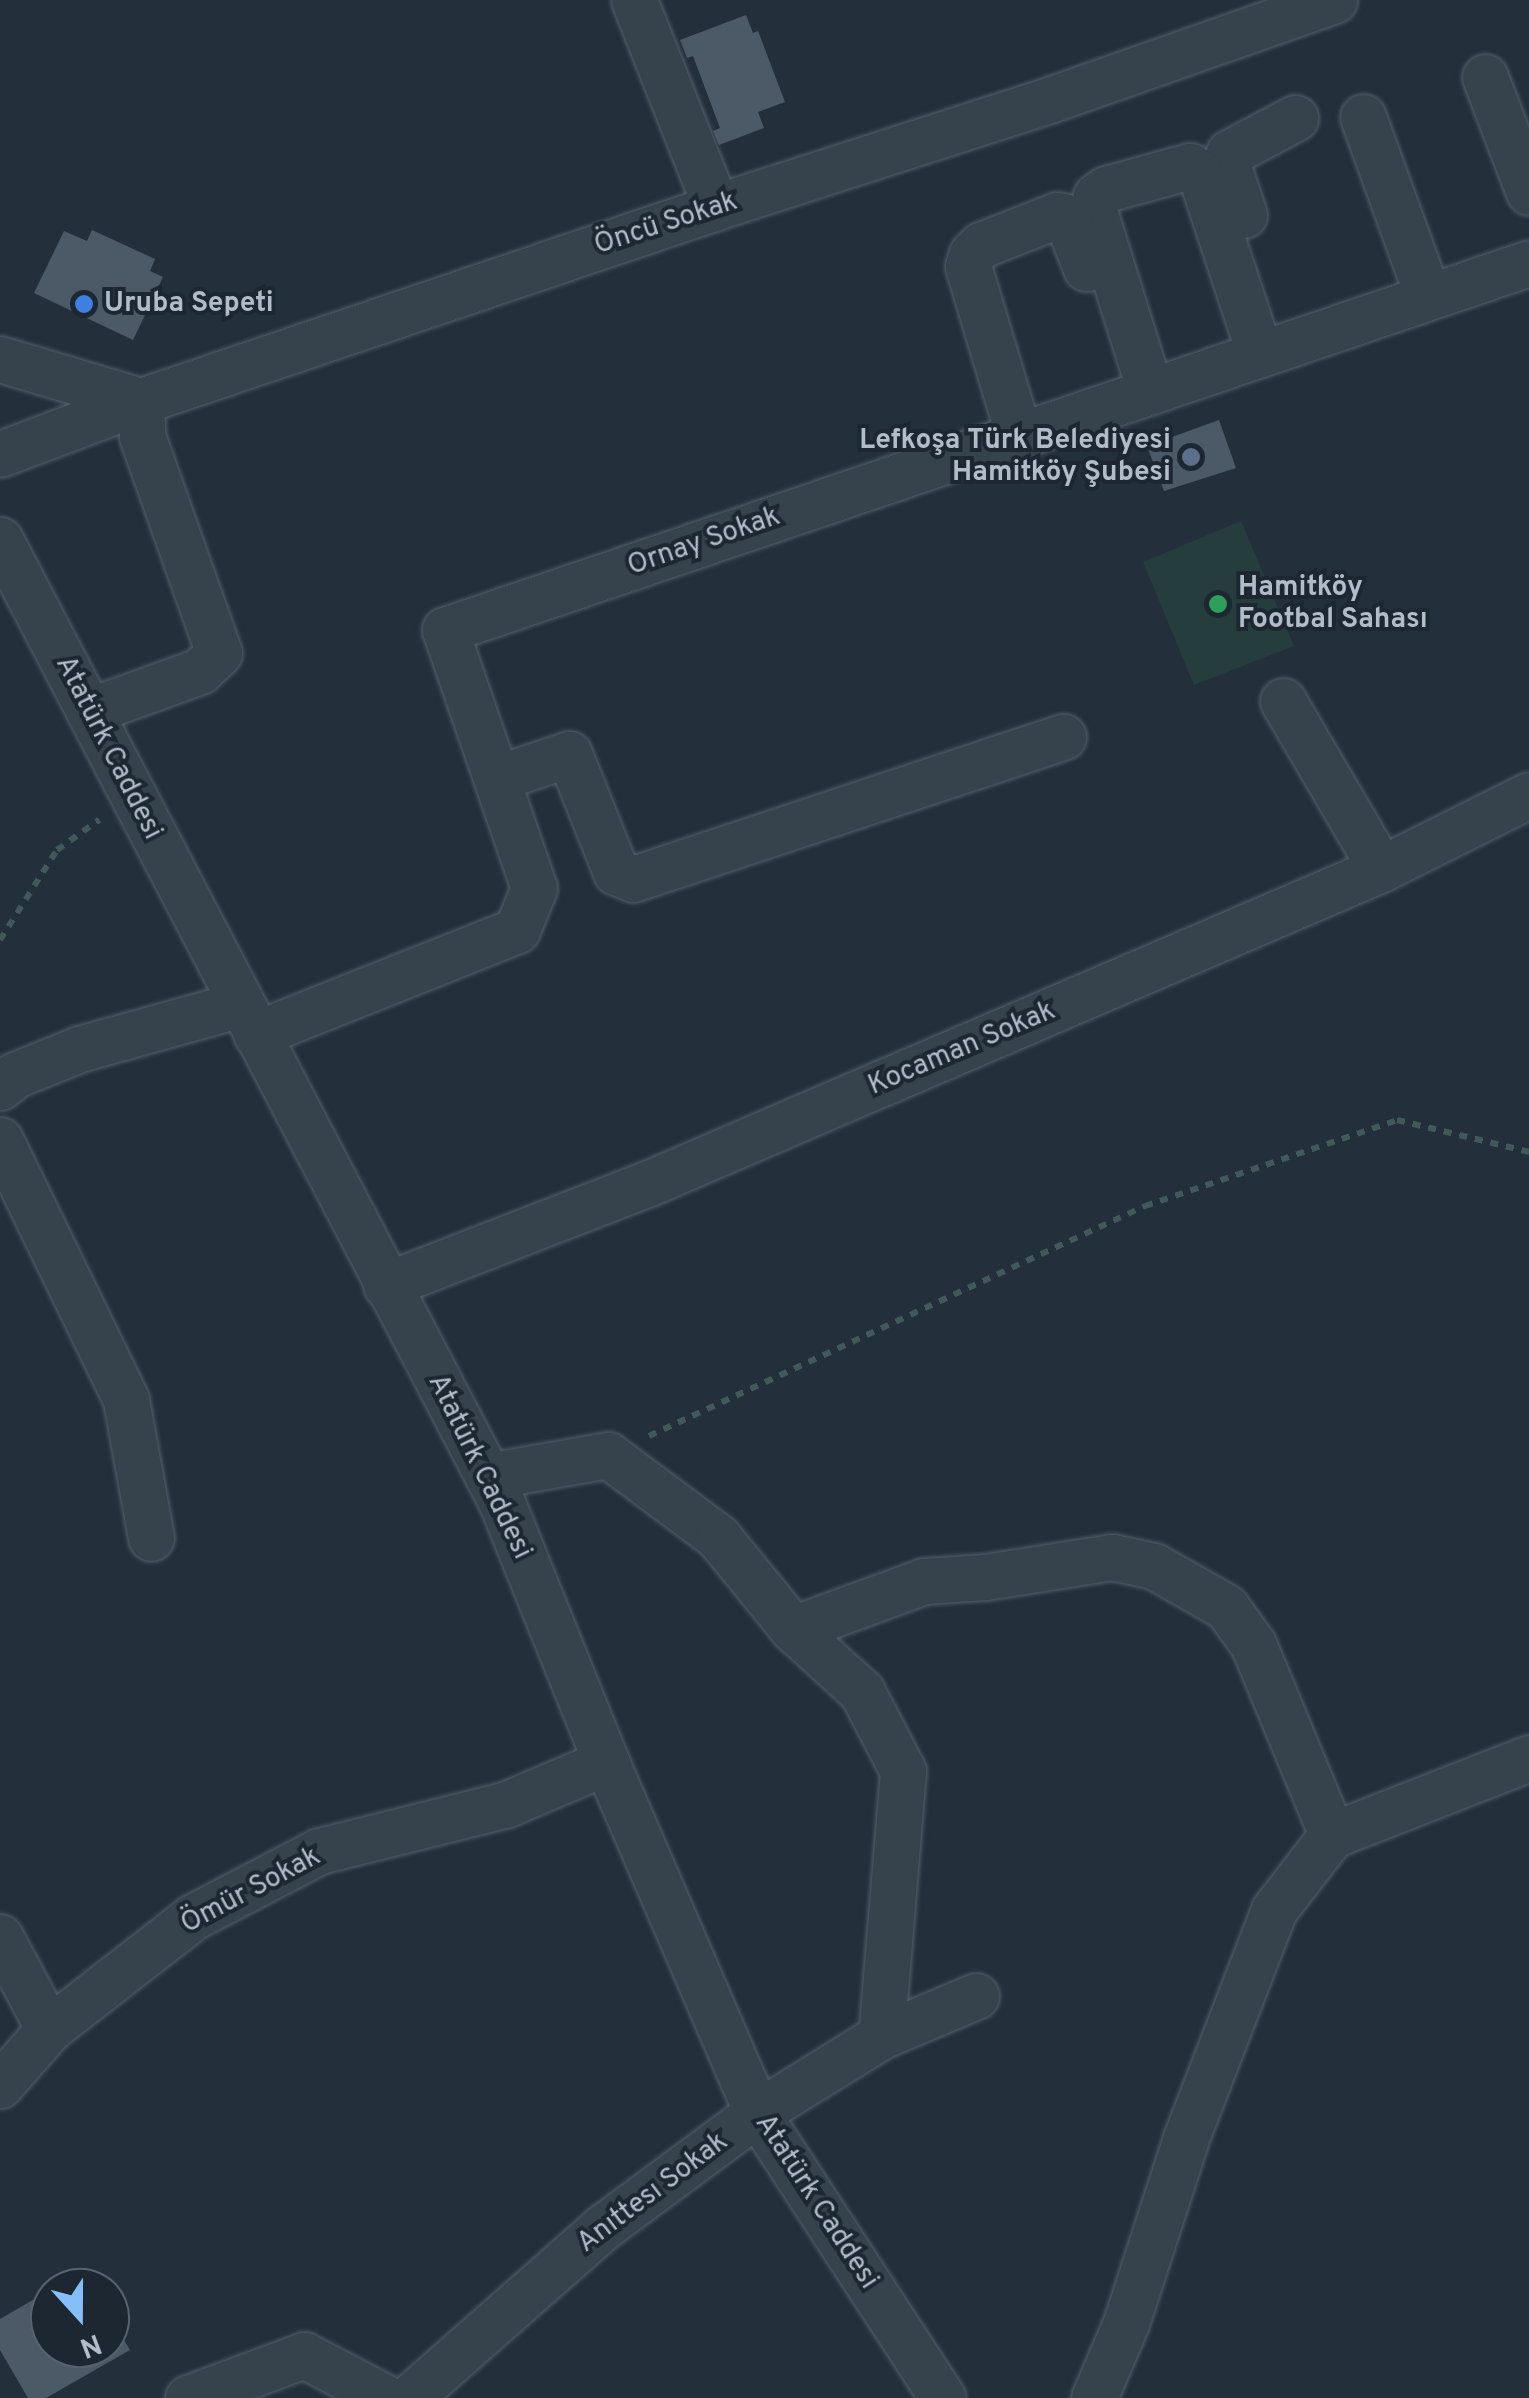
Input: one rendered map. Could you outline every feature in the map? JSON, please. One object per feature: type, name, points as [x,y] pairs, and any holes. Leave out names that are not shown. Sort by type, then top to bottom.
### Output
[{"type":"street","points":[[634,0],[716,207]]},
{"type":"street","name":"Öncü Sokak","points":[[0,454],[141,401],[716,207],[1049,100],[1334,0]]},
{"type":"street","points":[[1485,76],[1529,192]]},
{"type":"street","points":[[1363,116],[1428,297]]},
{"type":"street","points":[[1274,349],[1228,168],[1229,153],[1295,118]]},
{"type":"street","points":[[1140,395],[1093,208],[1096,196],[1106,189],[1190,166],[1200,173],[1274,349]]},
{"type":"street","points":[[1019,436],[968,266],[981,245],[1056,216],[1066,217],[1072,227],[1140,395]]},
{"type":"street","name":"Ornay Sokak","points":[[0,1086],[15,1075],[79,1049],[249,1020],[516,930],[534,888],[446,630],[1529,263]]},
{"type":"street","points":[[0,359],[141,401],[142,436],[219,653],[200,670],[89,711]]},
{"type":"street","name":"Atatürk Caddesi","points":[[0,540],[488,1476],[757,2113],[943,2398]]},
{"type":"street","points":[[1283,701],[1380,869]]},
{"type":"street","points":[[496,778],[569,754],[616,872],[633,879],[1063,737]]},
{"type":"street","name":"Kocaman Sokak","points":[[386,1284],[647,1184],[1380,869],[1529,795]]},
{"type":"street","points":[[0,1140],[126,1400],[151,1538]]},
{"type":"street","points":[[488,1476],[608,1454],[718,1537],[793,1628],[862,1692],[903,1771],[880,2036]]},
{"type":"street","points":[[793,1628],[924,1581],[1112,1557],[1154,1566],[1226,1607],[1253,1644],[1332,1835]]},
{"type":"street","points":[[1094,2398],[1126,2323],[1186,2138],[1274,1910],[1332,1835],[1529,1758]]},
{"type":"street","name":"Ömür Sokak","points":[[0,2085],[49,2029],[193,1918],[319,1851],[507,1804],[606,1762]]},
{"type":"street","points":[[0,1937],[49,2029]]},
{"type":"street","name":"Anıttesı Sokak","points":[[409,2398],[603,2227],[757,2113],[880,2036],[976,1996]]},
{"type":"street","points":[[188,2398],[304,2355],[386,2398]]},
{"type":"path","points":[[0,940],[56,850],[132,796]]},
{"type":"path","points":[[608,1454],[1145,1206],[1397,1120],[1529,1152]]},
{"type":"green space","name":"Hamitköy Footbal Sahası","points":[[1241,521],[1294,646],[1194,685],[1143,562]]},
{"type":"building","points":[[746,15],[753,33],[758,31],[785,102],[758,112],[764,128],[719,145],[713,131],[720,128],[693,56],[687,58],[680,40]]},
{"type":"building","points":[[92,230],[155,259],[150,271],[163,277],[133,340],[34,293],[64,231],[87,241]]},
{"type":"building","name":"Lefkoşa Türk Belediyesi Hamitköy Şubesi","points":[[1219,420],[1236,468],[1164,491],[1147,446]]},
{"type":"building","points":[[30,2302],[30,2368],[98,2368],[46,2398],[28,2398],[0,2350],[0,2319]]},
{"type":"place","name":"Uruba Sepeti","points":[[84,304]]},
{"type":"place","name":"Lefkoşa Türk Belediyesi Hamitköy Şubesi","points":[[1191,457]]},
{"type":"place","name":"Hamitköy Footbal Sahası","points":[[1218,604]]}]
